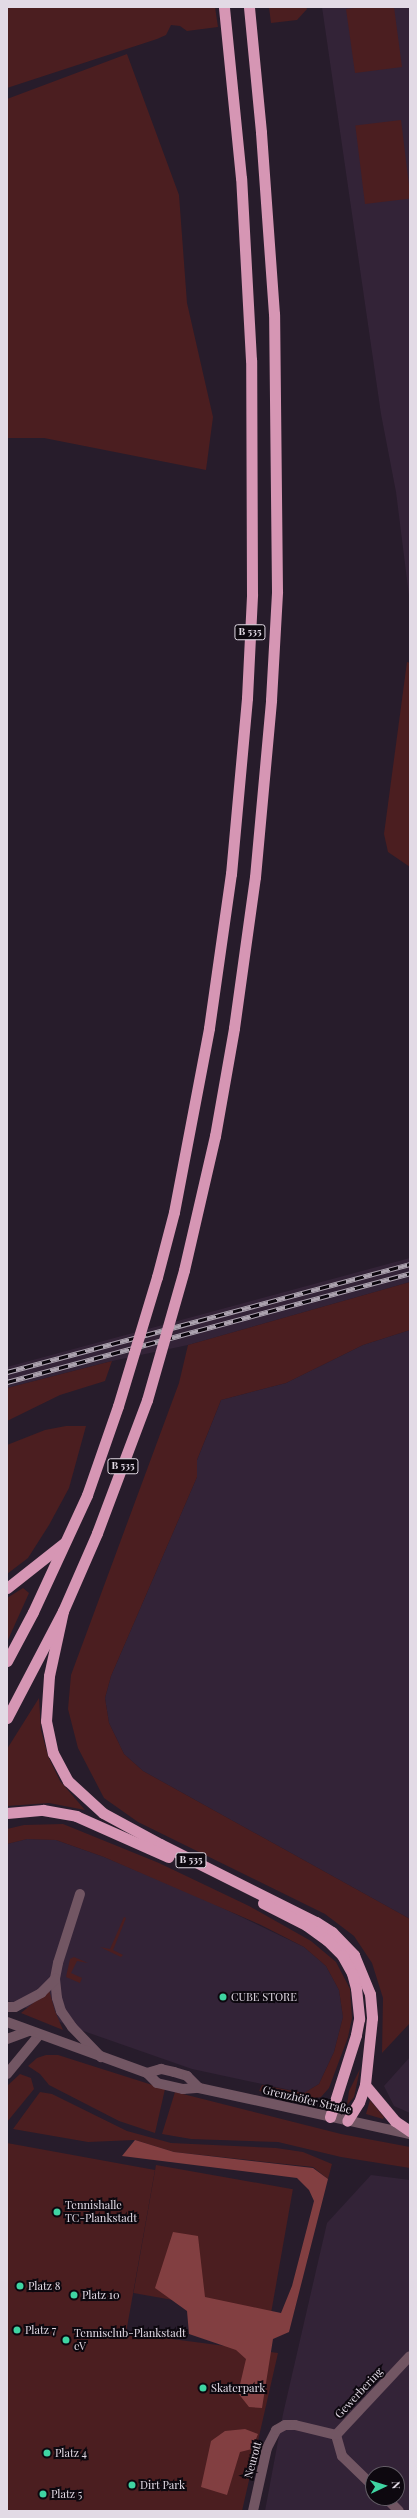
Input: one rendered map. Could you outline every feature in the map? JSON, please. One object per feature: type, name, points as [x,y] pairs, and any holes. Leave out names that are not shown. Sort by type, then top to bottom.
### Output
[{"type":"highway","name":"B 535","points":[[7,1661],[87,1495],[118,1406],[157,1277],[174,1212],[209,1028],[231,874],[247,698],[252,594],[252,360],[241,178],[224,7]]},
{"type":"highway","name":"B 535","points":[[7,1718],[63,1611],[100,1526],[147,1400],[184,1270],[222,1097],[254,885],[271,700],[277,591],[274,314],[261,132],[249,7]]},
{"type":"highway","name":"B 535","points":[[7,1588],[66,1541]]},
{"type":"highway","name":"B 535","points":[[63,1611],[49,1676],[46,1709],[53,1753],[68,1781],[92,1805],[127,1828],[316,1922],[344,1942],[363,1971],[370,1994],[372,2018],[365,2085],[359,2102],[347,2121]]},
{"type":"highway","name":"B 535","points":[[7,1813],[43,1810],[62,1812],[92,1821],[272,1908],[326,1940],[342,1955],[352,1973],[359,2004],[356,2035],[330,2117]]},
{"type":"highway","points":[[365,2085],[395,2121],[410,2131]]},
{"type":"street","points":[[7,2007],[15,2007],[41,1993],[55,1979],[80,1894]]},
{"type":"street","points":[[55,1979],[62,2011],[72,2027],[101,2057]]},
{"type":"street","name":"Grenzhöfer Straße","points":[[7,2022],[39,2035],[147,2073],[157,2082],[183,2089],[199,2088],[410,2134]]},
{"type":"street","points":[[7,2039],[29,2031]]},
{"type":"street","points":[[7,2074],[39,2035]]},
{"type":"street","name":"Grenzhöfer Straße","points":[[147,2073],[161,2069],[174,2072],[187,2076],[199,2088]]},
{"type":"street","name":"Gewerbering","points":[[365,2478],[342,2456],[336,2435],[410,2356]]},
{"type":"street","name":"Neurott","points":[[253,2511],[267,2448],[276,2430],[285,2425],[295,2425],[336,2435]]},
{"type":"shaded area","points":[[7,7],[215,7],[218,27],[187,31],[180,26],[171,25],[166,35],[157,39],[7,88]]},
{"type":"shaded area","points":[[269,7],[306,7],[307,9],[297,20],[271,23]]},
{"type":"shaded area","points":[[322,7],[410,7],[410,604],[396,492],[381,414]]},
{"type":"shaded area","points":[[362,7],[394,7],[402,67],[355,73],[346,9]]},
{"type":"shaded area","points":[[127,54],[179,195],[187,303],[213,417],[206,470],[44,438],[7,438],[7,99]]},
{"type":"shaded area","points":[[401,120],[410,198],[365,204],[355,126]]},
{"type":"shaded area","points":[[407,662],[410,663],[410,867],[388,852],[384,834]]},
{"type":"shaded area","points":[[410,1258],[410,1282],[188,1345],[112,1361],[7,1388],[7,1367]]},
{"type":"shaded area","points":[[410,1282],[410,1330],[363,1345],[286,1383],[221,1400],[197,1460],[197,1477],[111,1676],[105,1698],[109,1723],[124,1754],[143,1771],[410,1919],[410,2023],[382,2053],[383,1998],[372,1963],[354,1936],[325,1914],[138,1822],[104,1798],[78,1748],[68,1709],[71,1675],[179,1383],[188,1345]]},
{"type":"shaded area","points":[[410,1330],[410,1919],[143,1771],[124,1754],[109,1723],[105,1698],[111,1676],[197,1477],[197,1460],[221,1400],[286,1383],[363,1345]]},
{"type":"shaded area","points":[[112,1361],[105,1381],[60,1395],[7,1421],[7,1388]]},
{"type":"shaded area","points":[[66,1426],[86,1426],[69,1488],[49,1525],[28,1558],[7,1574],[7,1445],[45,1430]]},
{"type":"shaded area","points":[[23,1588],[29,1593],[7,1642],[7,1598]]},
{"type":"shaded area","points":[[39,1698],[41,1730],[48,1756],[60,1781],[85,1810],[49,1803],[7,1806],[7,1749]]},
{"type":"shaded area","points":[[63,1824],[159,1863],[249,1906],[311,1941],[336,1962],[350,1989],[352,2018],[348,2037],[329,2088],[321,2097],[305,2101],[259,2091],[262,2085],[304,2093],[319,2084],[334,2052],[343,2017],[339,1990],[326,1966],[304,1947],[261,1925],[104,1857],[56,1840],[27,1839],[7,1844],[7,1829],[24,1825]]},
{"type":"shaded area","points":[[27,1839],[56,1840],[104,1857],[202,1898],[304,1947],[326,1966],[339,1990],[343,2017],[334,2052],[319,2084],[304,2093],[192,2069],[72,2027],[7,2000],[7,1844]]},
{"type":"shaded area","points":[[124,1917],[126,1918],[113,1950],[123,1955],[121,1957],[100,1947],[110,1949]]},
{"type":"shaded area","points":[[74,1957],[88,1963],[77,1961],[71,1973],[82,1978],[80,1983],[66,1977],[70,1959]]},
{"type":"shaded area","points":[[49,1990],[55,2011],[63,2030],[21,2013]]},
{"type":"shaded area","points":[[46,2055],[58,2055],[165,2089],[155,2133],[119,2121],[49,2085],[40,2074],[28,2066],[37,2058]]},
{"type":"shaded area","points":[[410,2057],[410,2113],[394,2106],[384,2086]]},
{"type":"shaded area","points":[[360,2069],[354,2097],[347,2105],[349,2091]]},
{"type":"shaded area","points":[[20,2074],[31,2078],[34,2089],[7,2122],[7,2086]]},
{"type":"shaded area","points":[[40,2092],[52,2094],[127,2131],[171,2143],[276,2148],[303,2152],[332,2164],[328,2179],[313,2167],[174,2152],[135,2140],[88,2142],[13,2129]]},
{"type":"shaded area","points":[[175,2092],[341,2134],[410,2147],[410,2168],[341,2157],[278,2142],[191,2139],[162,2134]]},
{"type":"shaded area","points":[[370,2100],[384,2117],[383,2119],[366,2114]]},
{"type":"shaded area","points":[[135,2140],[174,2152],[313,2168],[328,2179],[289,2332],[273,2339],[262,2408],[249,2407],[238,2393],[246,2359],[236,2350],[189,2334],[187,2311],[155,2288],[173,2232],[198,2236],[205,2297],[281,2313],[292,2286],[314,2201],[309,2190],[297,2178],[122,2156]]},
{"type":"shaded area","name":"Tennisclub-Plankstadt eV","points":[[7,2143],[155,2170],[126,2333],[278,2353],[242,2511],[7,2511]]},
{"type":"shaded area","points":[[156,2165],[293,2189],[270,2317],[133,2293]]},
{"type":"shaded area","points":[[371,2175],[410,2180],[410,2511],[265,2511],[283,2414],[327,2223]]},
{"type":"shaded area","points":[[245,2429],[258,2434],[252,2449],[240,2452],[227,2495],[201,2487],[211,2441],[225,2431]]},
{"type":"railway","points":[[7,1372],[410,1264]]},
{"type":"railway","points":[[7,1382],[410,1273]]},
{"type":"place","name":"CUBE STORE","points":[[223,1997]]},
{"type":"place","name":"Tennishalle TC-Plankstadt","points":[[57,2212]]},
{"type":"place","name":"Platz 8","points":[[20,2286]]},
{"type":"place","name":"Platz 10","points":[[74,2295]]},
{"type":"place","name":"Platz 7","points":[[17,2330]]},
{"type":"place","name":"Tennisclub-Plankstadt eV","points":[[66,2340]]},
{"type":"place","name":"Skaterpark","points":[[203,2388]]},
{"type":"place","name":"Platz 4","points":[[47,2453]]},
{"type":"place","name":"Dirt Park","points":[[132,2485]]},
{"type":"place","name":"Platz 5","points":[[43,2494]]}]
